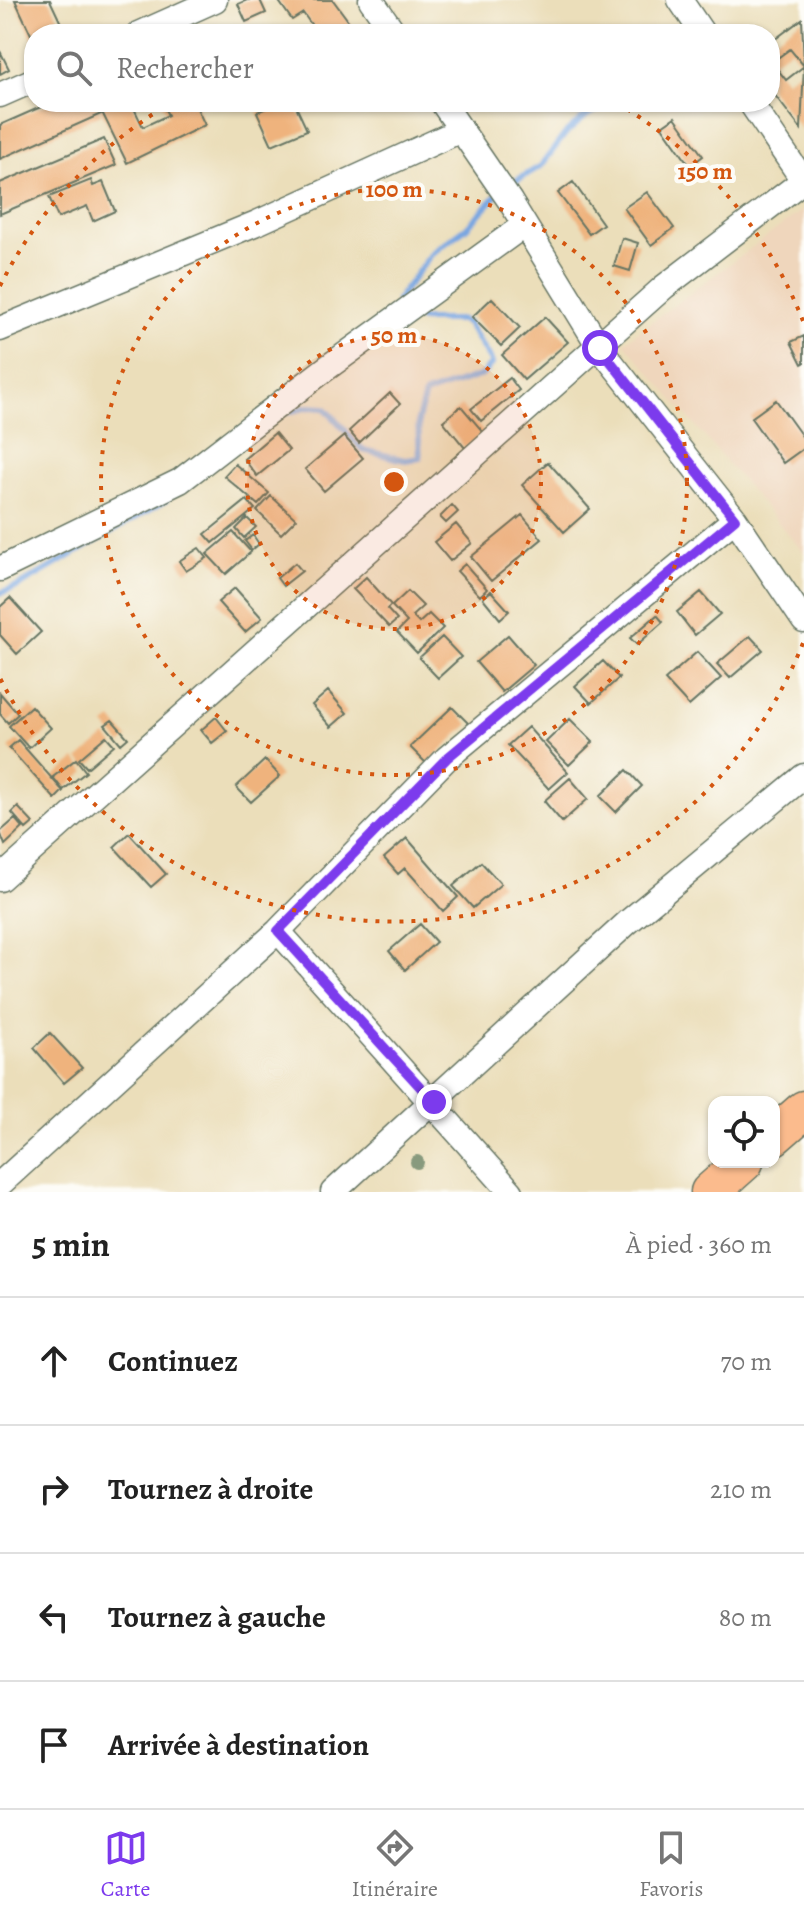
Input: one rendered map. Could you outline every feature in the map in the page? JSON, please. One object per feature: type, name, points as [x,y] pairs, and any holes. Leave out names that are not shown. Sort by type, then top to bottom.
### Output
[{"type":"main road","points":[[780,1131],[804,1110]]},
{"type":"main road","points":[[710,1192],[737,1168]]},
{"type":"street","points":[[161,24],[215,0]]},
{"type":"street","points":[[371,0],[388,24]]},
{"type":"street","points":[[680,0],[696,24]]},
{"type":"street","points":[[0,95],[24,84]]},
{"type":"street","points":[[449,112],[510,201],[600,348],[735,519],[804,621]]},
{"type":"street","points":[[0,879],[600,348],[664,287],[804,180],[757,112]]},
{"type":"street","points":[[0,329],[259,222],[461,130]]},
{"type":"street","points":[[0,569],[180,481],[324,370],[523,226]]},
{"type":"street","points":[[0,1184],[278,931],[447,758],[735,519]]},
{"type":"street","points":[[333,1192],[628,922],[804,776]]},
{"type":"street","points":[[278,931],[434,1102],[511,1192]]},
{"type":"shaded area","points":[[804,209],[804,553],[624,342]]},
{"type":"building","points":[[15,0],[50,0],[61,24],[26,24]]},
{"type":"building","points":[[260,0],[266,13],[246,22],[238,4]]},
{"type":"building","points":[[278,0],[333,0],[351,24],[311,24],[303,13],[292,20]]},
{"type":"building","points":[[802,19],[804,66],[790,49],[780,56],[780,36]]},
{"type":"building","points":[[0,51],[9,69],[0,74]]},
{"type":"building","points":[[804,66],[801,129],[780,102],[780,72],[786,80]]},
{"type":"building","points":[[29,112],[101,114],[0,159],[0,125]]},
{"type":"building","points":[[102,112],[136,112],[143,127],[168,115],[166,112],[199,112],[205,125],[127,163]]},
{"type":"building","points":[[257,112],[299,112],[307,130],[272,145]]},
{"type":"building","points":[[675,117],[703,156],[690,166],[662,126]]},
{"type":"building","points":[[104,139],[116,165],[0,214],[0,183]]},
{"type":"building","points":[[91,180],[93,186],[103,182],[115,211],[93,221],[87,206],[58,218],[49,197]]},
{"type":"building","points":[[573,182],[603,224],[589,234],[558,193]]},
{"type":"building","points":[[647,192],[674,228],[651,245],[624,208]]},
{"type":"building","points":[[622,238],[638,243],[630,271],[614,266]]},
{"type":"building","points":[[492,298],[520,328],[501,346],[472,317]]},
{"type":"building","points":[[545,317],[568,342],[524,380],[502,355]]},
{"type":"building","points":[[804,336],[804,363],[802,364],[791,342]]},
{"type":"building","points":[[510,378],[519,390],[481,421],[471,409]]},
{"type":"building","points":[[390,393],[400,404],[359,443],[349,431]]},
{"type":"building","points":[[776,400],[804,439],[804,448],[783,463],[751,418]]},
{"type":"building","points":[[461,406],[484,433],[465,448],[443,421]]},
{"type":"building","points":[[275,433],[289,450],[257,476],[244,459]]},
{"type":"building","points":[[344,436],[363,458],[324,491],[305,469]]},
{"type":"building","points":[[548,462],[590,509],[564,532],[522,485]]},
{"type":"building","points":[[235,464],[269,493],[258,505],[224,476]]},
{"type":"building","points":[[271,496],[296,519],[281,534],[257,511]]},
{"type":"building","points":[[247,500],[255,509],[213,543],[205,534]]},
{"type":"building","points":[[452,505],[458,512],[446,523],[440,517]]},
{"type":"building","points":[[522,515],[542,539],[491,581],[471,557]]},
{"type":"building","points":[[247,518],[256,527],[244,538],[236,529]]},
{"type":"building","points":[[456,524],[472,543],[450,561],[434,542]]},
{"type":"building","points":[[233,532],[251,552],[226,574],[207,554]]},
{"type":"building","points":[[253,535],[259,544],[252,550],[245,541]]},
{"type":"building","points":[[199,548],[207,558],[186,571],[179,561]]},
{"type":"building","points":[[295,563],[302,571],[283,586],[277,578]]},
{"type":"building","points":[[465,564],[487,589],[480,596],[457,571]]},
{"type":"building","points":[[366,577],[391,605],[387,609],[397,620],[389,627],[353,589]]},
{"type":"building","points":[[235,588],[262,618],[245,632],[218,602]]},
{"type":"building","points":[[408,591],[423,606],[412,616],[419,623],[429,614],[443,628],[417,653],[397,632],[407,622],[392,606]]},
{"type":"building","points":[[491,591],[509,611],[500,619],[483,598]]},
{"type":"building","points":[[701,592],[720,614],[695,635],[677,612]]},
{"type":"building","points":[[10,598],[41,632],[17,654],[0,635],[0,607]]},
{"type":"building","points":[[657,615],[663,622],[637,645],[630,638]]},
{"type":"building","points":[[508,635],[534,665],[502,692],[476,662]]},
{"type":"building","points":[[750,636],[763,650],[730,678],[717,664]]},
{"type":"building","points":[[442,637],[461,657],[438,678],[419,658]]},
{"type":"building","points":[[697,652],[721,678],[689,706],[665,680]]},
{"type":"building","points":[[603,661],[619,678],[591,703],[575,686]]},
{"type":"building","points":[[328,691],[347,713],[331,727],[312,705]]},
{"type":"building","points":[[0,693],[18,714],[8,723],[0,714]]},
{"type":"building","points":[[31,706],[51,728],[29,748],[9,726]]},
{"type":"building","points":[[452,707],[469,724],[427,764],[410,747]]},
{"type":"building","points":[[216,717],[227,731],[212,743],[201,730]]},
{"type":"building","points":[[570,719],[593,742],[569,765],[546,742]]},
{"type":"building","points":[[112,720],[128,738],[121,744],[105,725]]},
{"type":"building","points":[[528,727],[568,772],[549,789],[508,745]]},
{"type":"building","points":[[106,736],[114,745],[87,768],[79,759]]},
{"type":"building","points":[[18,740],[63,791],[55,799],[9,748]]},
{"type":"building","points":[[76,759],[86,772],[63,790],[53,777]]},
{"type":"building","points":[[265,760],[280,776],[251,802],[236,787]]},
{"type":"building","points":[[627,770],[642,786],[616,812],[600,796]]},
{"type":"building","points":[[570,778],[588,799],[562,822],[544,801]]},
{"type":"building","points":[[18,807],[33,823],[26,829],[12,813]]},
{"type":"building","points":[[15,819],[23,828],[5,845],[0,832]]},
{"type":"building","points":[[129,833],[166,874],[151,887],[114,847]]},
{"type":"building","points":[[407,838],[458,897],[443,911],[405,868],[398,874],[384,858]]},
{"type":"building","points":[[481,862],[501,884],[473,908],[453,886]]},
{"type":"building","points":[[420,924],[436,942],[405,970],[389,951]]},
{"type":"building","points":[[50,1033],[82,1068],[64,1083],[34,1048]]},
{"type":"waterway","points":[[507,186],[541,166],[565,134],[593,112]]},
{"type":"waterway","points":[[403,305],[397,300],[432,253],[466,228],[499,193]]},
{"type":"waterway","points":[[284,413],[309,407],[325,408],[363,450],[405,460],[420,458],[418,420],[425,394],[482,375],[492,363],[467,323],[461,320],[421,320],[412,312]]},
{"type":"waterway","points":[[0,593],[17,587],[166,500]]},
{"type":"route","points":[[434,1102],[278,931],[447,758],[735,519],[600,348]]}]
